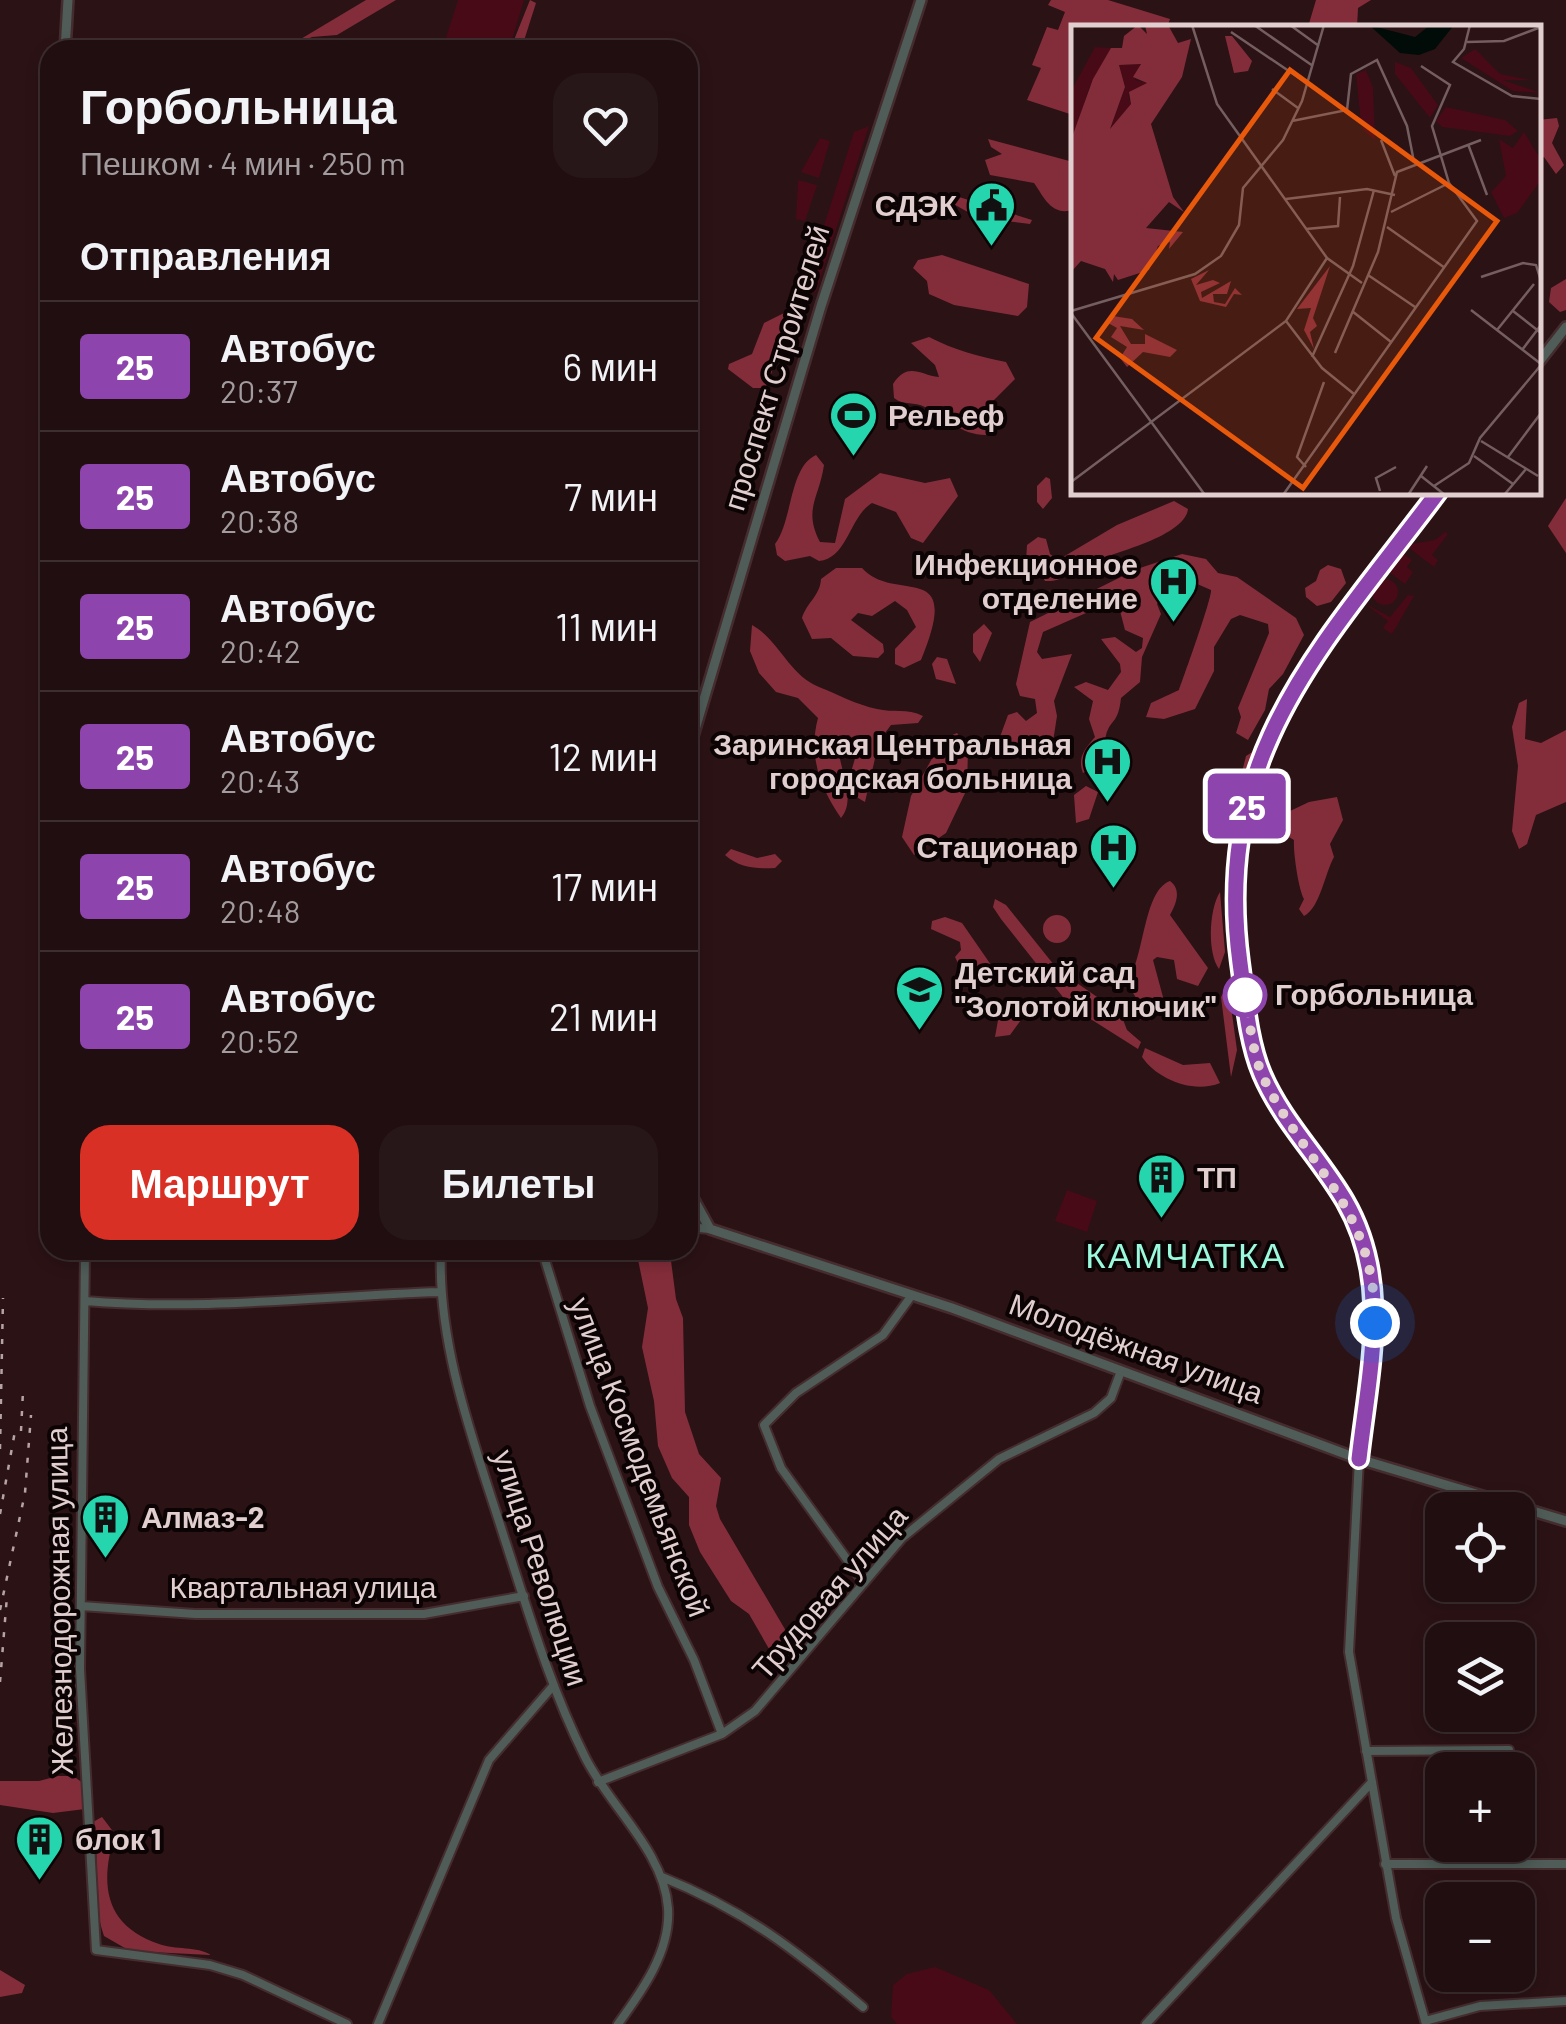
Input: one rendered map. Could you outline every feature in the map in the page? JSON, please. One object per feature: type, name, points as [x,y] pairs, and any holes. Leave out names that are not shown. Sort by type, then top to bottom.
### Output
[{"type":"street","points":[[65,40],[68,0]]},
{"type":"street","name":"проспект Строителей","points":[[698,719],[821,306],[921,0]]},
{"type":"street","points":[[1541,359],[1566,327]]},
{"type":"street","points":[[1436,495],[1302,673],[1280,710],[1255,776],[1239,853],[1237,938],[1261,1073],[1343,1198],[1372,1272],[1375,1323],[1359,1459],[1349,1652],[1385,1864],[1425,2022],[1480,2006],[1566,2001]]},
{"type":"street","points":[[698,1208],[710,1228]]},
{"type":"street","name":"Молодёжная улица","points":[[698,1227],[912,1294],[1359,1459],[1566,1521]]},
{"type":"street","name":"Железнодорожная улица","points":[[85,1260],[81,1705],[96,1950],[210,1965],[346,2024]]},
{"type":"street","name":"улица Революции","points":[[441,1260],[440,1292],[474,1442],[552,1686],[598,1782],[662,1877],[668,1905],[666,1938],[651,1974],[621,2020]]},
{"type":"street","name":"улица Космодемьянской","points":[[545,1260],[590,1406],[658,1587],[694,1660],[722,1734]]},
{"type":"street","points":[[85,1301],[142,1306],[225,1304],[440,1292]]},
{"type":"street","points":[[864,1583],[781,1468],[764,1426],[796,1393],[883,1335],[912,1294]]},
{"type":"street","name":"Трудовая улица","points":[[598,1782],[722,1734],[755,1711],[902,1538],[977,1474],[1094,1414],[1111,1398],[1121,1371]]},
{"type":"street","name":"Квартальная улица","points":[[81,1606],[195,1614],[424,1614],[524,1596]]},
{"type":"street","points":[[378,2024],[489,1760],[552,1686]]},
{"type":"street","points":[[1366,1751],[1509,1750]]},
{"type":"street","points":[[1146,2024],[1372,1782]]},
{"type":"street","points":[[1385,1864],[1566,1864]]},
{"type":"street","points":[[662,1877],[705,1895],[787,1942],[863,2007]]},
{"type":"street","points":[[621,2020],[633,2024]]},
{"type":"shaded area","points":[[366,0],[396,0],[337,35],[299,40]]},
{"type":"shaded area","points":[[458,0],[524,0],[512,40],[445,40]]},
{"type":"shaded area","points":[[530,0],[536,3],[524,40],[514,40]]},
{"type":"shaded area","points":[[1051,0],[1108,0],[1170,19],[1168,25],[1071,25],[1071,114],[1027,100],[1041,68],[1032,65],[1047,27],[1058,30],[1065,12],[1048,5]]},
{"type":"shaded area","points":[[1316,0],[1371,0],[1358,8],[1357,25],[1309,25]]},
{"type":"shaded area","points":[[1557,118],[1559,126],[1552,143],[1564,165],[1556,174],[1544,157],[1541,159],[1541,120]]},
{"type":"shaded area","points":[[869,126],[816,292],[802,294],[854,132]]},
{"type":"shaded area","points":[[820,138],[830,141],[819,178],[801,172]]},
{"type":"shaded area","points":[[988,139],[1071,161],[1071,210],[1054,208],[1034,183],[990,175],[985,160],[1002,154],[991,147]]},
{"type":"shaded area","points":[[798,180],[817,185],[805,221],[796,219]]},
{"type":"shaded area","points":[[959,197],[1032,220],[1030,224],[977,217],[946,200]]},
{"type":"shaded area","points":[[942,255],[1029,284],[1027,307],[1018,316],[954,305],[929,294],[927,281],[913,268],[918,260]]},
{"type":"shaded area","points":[[1566,279],[1566,310],[1560,312],[1549,302],[1551,288]]},
{"type":"shaded area","points":[[788,311],[788,325],[769,380],[765,388],[753,388],[728,369],[729,364],[752,354],[764,323]]},
{"type":"shaded area","points":[[929,337],[1006,362],[1015,379],[990,404],[993,421],[986,435],[969,432],[925,407],[894,398],[893,384],[904,373],[914,371],[939,377],[935,365],[911,343]]},
{"type":"shaded area","points":[[816,455],[824,465],[812,512],[820,542],[835,543],[845,499],[880,473],[925,483],[950,478],[958,496],[923,543],[911,538],[896,512],[872,503],[829,558],[819,561],[810,556],[785,561],[777,555],[775,544],[801,471]]},
{"type":"shaded area","points":[[1046,477],[1050,479],[1052,498],[1043,509],[1037,502],[1037,486]]},
{"type":"shaded area","points":[[1566,498],[1566,553],[1548,526]]},
{"type":"shaded area","points":[[1174,501],[1188,509],[1173,529],[1080,566],[1060,579],[1045,581],[1039,569],[1026,562],[1027,545],[1038,537],[1046,539],[1050,554],[1058,560],[1117,525]]},
{"type":"shaded area","points":[[1445,532],[1448,534],[1432,555],[1438,560],[1434,567],[1405,545],[1435,540]]},
{"type":"shaded area","points":[[1400,551],[1412,560],[1407,567],[1413,572],[1405,584],[1386,570]]},
{"type":"shaded area","points":[[1182,554],[1206,559],[1218,573],[1237,577],[1296,618],[1304,635],[1283,674],[1269,689],[1265,710],[1248,740],[1236,733],[1241,717],[1238,708],[1269,633],[1268,624],[1240,615],[1231,619],[1214,647],[1214,671],[1195,709],[1164,719],[1146,717],[1151,703],[1179,690],[1210,596],[1211,590],[1181,577],[1168,586],[1157,604],[1161,614],[1142,657],[1140,682],[1121,698],[1097,765],[1083,773],[1085,749],[1095,737],[1089,719],[1093,701],[1074,687],[1086,682],[1108,690],[1121,672],[1120,664],[1101,639],[1115,637],[1136,652],[1142,648],[1143,638],[1125,630],[1119,607],[1111,602],[1043,632],[1037,652],[1042,659],[1072,654],[1054,701],[1057,716],[1052,748],[1041,755],[1020,743],[997,745],[1008,715],[1017,712],[1026,721],[1037,713],[1035,699],[1020,696],[1016,684],[1030,622],[1137,569]]},
{"type":"shaded area","points":[[1328,565],[1341,569],[1346,583],[1331,602],[1317,606],[1306,597],[1305,588]]},
{"type":"shaded area","points":[[836,568],[862,568],[876,578],[930,595],[935,607],[921,660],[904,668],[895,664],[895,649],[916,627],[907,610],[895,601],[872,616],[858,613],[851,620],[883,644],[884,652],[878,658],[853,656],[831,638],[812,639],[802,618],[821,579]]},
{"type":"shaded area","points":[[1385,579],[1394,583],[1398,592],[1394,601],[1385,605],[1376,601],[1372,592],[1376,583]]},
{"type":"shaded area","points":[[1408,595],[1414,596],[1392,634],[1383,628],[1388,621],[1364,603],[1390,617]]},
{"type":"shaded area","points":[[984,624],[992,633],[980,662],[973,652],[973,634]]},
{"type":"shaded area","points":[[752,625],[809,682],[870,707],[923,716],[918,723],[891,725],[879,741],[865,802],[853,795],[851,772],[859,745],[849,735],[839,737],[848,800],[841,818],[827,795],[815,758],[818,718],[798,698],[776,692],[759,673],[750,651]]},
{"type":"shaded area","points":[[937,657],[947,659],[956,684],[936,679],[932,664]]},
{"type":"shaded area","points":[[1527,699],[1525,739],[1541,743],[1566,730],[1566,802],[1536,815],[1527,844],[1519,849],[1512,831],[1518,766],[1512,727],[1519,703]]},
{"type":"shaded area","points":[[957,733],[968,748],[967,789],[946,833],[914,855],[902,837],[911,796],[943,739]]},
{"type":"shaded area","points":[[1254,751],[1228,855],[1228,828],[1246,756]]},
{"type":"shaded area","points":[[1086,786],[1098,792],[1089,819],[1076,823],[1074,795]]},
{"type":"shaded area","points":[[1337,797],[1343,820],[1330,844],[1334,857],[1318,898],[1304,916],[1299,909],[1304,899],[1294,840],[1265,823],[1309,802]]},
{"type":"shaded area","points":[[731,849],[757,858],[775,854],[782,861],[775,868],[749,867],[725,855]]},
{"type":"shaded area","points":[[1170,881],[1177,893],[1170,915],[1208,968],[1198,986],[1177,979],[1174,960],[1157,957],[1153,960],[1163,997],[1156,1006],[1138,1001],[1127,983],[1154,897]]},
{"type":"shaded area","points":[[1220,892],[1225,952],[1219,969],[1211,931]]},
{"type":"shaded area","points":[[995,899],[1006,905],[1058,970],[1103,1001],[1148,1016],[1151,1021],[1122,1017],[1127,1030],[1141,1042],[1138,1049],[1070,1006],[1001,919],[993,907]]},
{"type":"shaded area","points":[[1057,915],[1067,919],[1071,929],[1067,939],[1057,943],[1047,939],[1043,929],[1047,919]]},
{"type":"shaded area","points":[[945,917],[962,923],[998,975],[984,980],[962,971],[955,957],[961,950],[960,942],[931,929],[932,921]]},
{"type":"shaded area","points":[[1228,985],[1237,1050],[1231,1077],[1221,997]]},
{"type":"shaded area","points":[[1014,1003],[1021,1020],[1010,1035],[995,1037],[1000,1009]]},
{"type":"shaded area","points":[[1145,1048],[1183,1065],[1210,1063],[1220,1083],[1199,1087],[1166,1078],[1142,1057]]},
{"type":"shaded area","points":[[1067,1190],[1097,1201],[1087,1232],[1055,1221]]},
{"type":"shaded area","points":[[638,1260],[671,1260],[683,1318],[685,1412],[699,1454],[721,1478],[716,1506],[720,1519],[786,1631],[796,1658],[789,1663],[776,1661],[749,1614],[731,1601],[700,1552],[689,1525],[689,1497],[672,1478],[658,1446],[654,1401],[642,1347],[648,1308]]},
{"type":"shaded area","points":[[73,1776],[83,1783],[85,1809],[53,1813],[0,1805],[0,1781],[39,1781]]},
{"type":"shaded area","points":[[102,1817],[115,1834],[108,1886],[117,1915],[141,1936],[159,1944],[211,1955],[130,1951],[104,1936],[98,1907],[93,1822]]},
{"type":"shaded area","points":[[935,1967],[989,1990],[1017,2024],[897,2024],[891,2017],[893,1985],[907,1974]]},
{"type":"shaded area","points":[[0,1970],[25,1985],[22,1993],[0,1997]]},
{"type":"railway","points":[[0,1449],[3,1298]]},
{"type":"railway","points":[[21,1431],[23,1391]]},
{"type":"railway","points":[[0,1610],[25,1493],[31,1415]]},
{"type":"railway","points":[[0,1514],[15,1431]]},
{"type":"railway","points":[[0,1682],[7,1596]]},
{"type":"bus line","name":"25","points":[[1359,1459],[1375,1323],[1372,1272],[1364,1242],[1343,1198],[1261,1073],[1237,938],[1239,853],[1257,769],[1280,710],[1302,673],[1436,495]]},
{"type":"place","name":"СДЭК","points":[[992,248]]},
{"type":"place","name":"Рельеф","points":[[853,458]]},
{"type":"place","name":"Инфекционное отделение","points":[[1173,624]]},
{"type":"place","name":"Заринская Центральная городская больница","points":[[1107,804]]},
{"type":"place","name":"Стационар","points":[[1113,890]]},
{"type":"place","name":"Горбольница","points":[[1245,995]]},
{"type":"place","name":"Детский сад \"Золотой ключик\"","points":[[920,1032]]},
{"type":"place","name":"ТП","points":[[1162,1220]]},
{"type":"place","name":"Алмаз-2","points":[[106,1560]]},
{"type":"place","name":"блок 1","points":[[40,1882]]},
{"type":"district","name":"КАМЧАТКА","points":[[1186,1256]]},
{"type":"route","points":[[1245,995],[1261,1073],[1343,1198],[1364,1242],[1372,1272],[1375,1323]]}]
